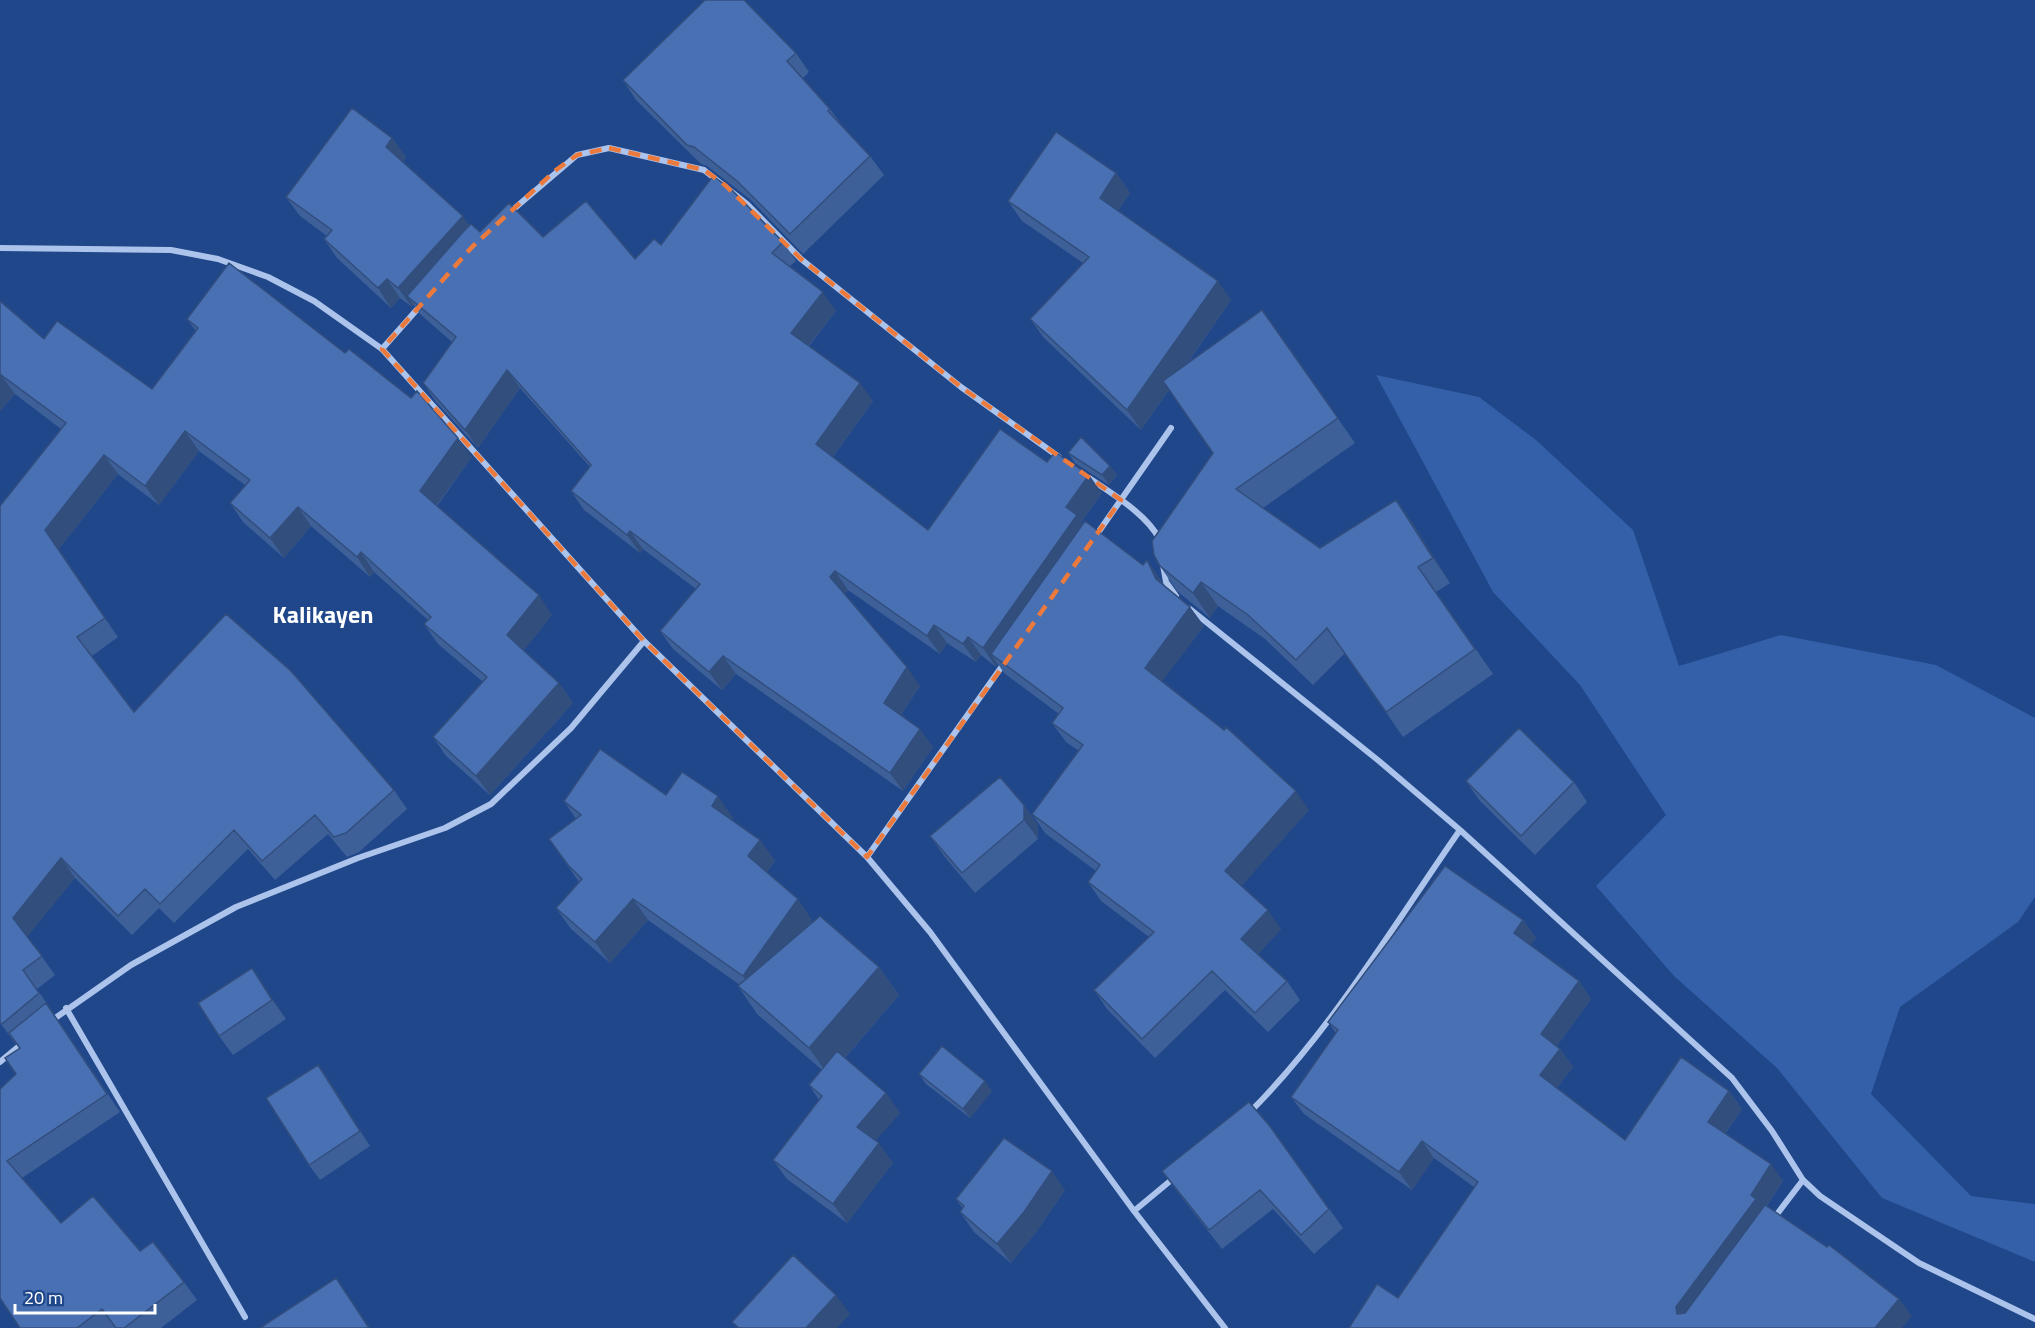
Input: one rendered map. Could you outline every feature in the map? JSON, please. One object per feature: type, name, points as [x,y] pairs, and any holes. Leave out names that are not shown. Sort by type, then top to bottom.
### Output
[{"type":"street","points":[[505,216],[556,170],[577,155],[609,148],[704,170],[747,204],[801,259],[961,387],[1066,462]]},
{"type":"street","points":[[0,248],[171,250],[218,259],[268,277],[314,301],[382,349],[644,641],[867,857],[930,932],[1134,1211],[1225,1328]]},
{"type":"street","points":[[382,349],[427,298]]},
{"type":"street","points":[[1093,539],[1171,428]]},
{"type":"street","points":[[1084,475],[1120,500],[1151,528],[1161,546]]},
{"type":"street","points":[[1162,554],[1166,582],[1173,594],[1189,609],[1379,761],[1460,830],[1732,1078],[1772,1131],[1803,1180],[1820,1196],[1920,1263],[2035,1319]]},
{"type":"street","points":[[41,1028],[66,1008],[131,965],[236,907],[358,858],[445,828],[491,804],[571,728],[644,641]]},
{"type":"street","points":[[867,857],[1011,655]]},
{"type":"street","points":[[1240,1122],[1282,1080],[1322,1028],[1460,830]]},
{"type":"street","points":[[66,1008],[245,1317]]},
{"type":"street","points":[[0,1062],[33,1035]]},
{"type":"street","points":[[1134,1211],[1179,1174]]},
{"type":"street","points":[[1770,1224],[1803,1180]]},
{"type":"highlighted area","points":[[609,148],[704,170],[725,185],[801,259],[961,387],[1121,500],[867,857],[644,641],[382,349],[472,247],[556,170],[577,155]]},
{"type":"shaded area","points":[[1376,375],[1479,397],[1536,440],[1633,530],[1679,666],[1781,635],[1936,665],[2035,718],[2035,897],[2018,922],[1900,1007],[1871,1094],[1971,1196],[2035,1204],[2035,1262],[1882,1198],[1777,1068],[1674,976],[1596,886],[1666,815],[1580,685],[1493,592]]},
{"type":"building","points":[[705,0],[744,0],[796,53],[787,61],[830,109],[828,111],[870,156],[790,234],[737,181],[694,147],[687,145],[623,80]]},
{"type":"building","points":[[352,108],[392,138],[386,147],[463,216],[398,288],[387,279],[378,288],[324,239],[332,230],[286,197]]},
{"type":"building","points":[[1056,132],[1116,173],[1100,198],[1218,281],[1127,410],[1030,319],[1089,257],[1008,201]]},
{"type":"building","points":[[713,176],[731,189],[783,242],[772,253],[823,292],[791,333],[860,383],[816,444],[928,530],[1000,429],[1047,462],[1055,452],[1089,475],[1066,507],[1077,515],[983,648],[968,637],[963,644],[934,625],[927,636],[835,571],[830,577],[907,667],[884,703],[920,729],[890,773],[723,656],[709,672],[660,631],[700,584],[630,531],[627,535],[571,491],[591,465],[507,370],[465,430],[423,383],[456,337],[407,296],[471,224],[480,232],[509,203],[543,237],[586,201],[635,259],[654,239],[661,245]]},
{"type":"building","points":[[229,263],[345,353],[349,349],[411,398],[417,391],[458,438],[420,491],[539,595],[507,635],[559,683],[476,776],[433,737],[487,677],[424,624],[431,617],[361,552],[357,557],[298,507],[270,538],[230,503],[250,480],[185,431],[145,486],[104,455],[45,530],[105,618],[77,637],[134,712],[226,614],[291,671],[394,790],[346,833],[334,837],[315,815],[262,861],[234,830],[160,904],[145,889],[118,916],[61,858],[13,918],[42,956],[23,970],[39,993],[2,1024],[0,1022],[0,506],[66,423],[0,376],[0,301],[44,339],[57,321],[152,389],[198,328],[187,319]]},
{"type":"building","points":[[1262,310],[1338,418],[1236,489],[1320,548],[1396,500],[1433,558],[1418,567],[1475,649],[1386,712],[1327,628],[1296,660],[1248,615],[1201,582],[1193,593],[1160,566],[1154,555],[1152,541],[1213,453],[1163,381]]},
{"type":"building","points":[[1081,437],[1110,466],[1102,475],[1068,453]]},
{"type":"building","points":[[1085,521],[1143,565],[1147,560],[1156,579],[1190,607],[1145,668],[1224,730],[1226,727],[1296,791],[1225,871],[1268,910],[1241,939],[1287,981],[1255,1013],[1212,971],[1142,1039],[1094,990],[1154,932],[1088,882],[1100,865],[1032,814],[1083,745],[1052,723],[1063,708],[991,654]]},
{"type":"building","points":[[1519,728],[1574,782],[1521,836],[1466,781]]},
{"type":"building","points":[[600,749],[666,795],[682,772],[718,796],[712,806],[760,840],[748,856],[798,899],[743,976],[633,899],[595,942],[556,908],[582,879],[568,865],[549,839],[581,815],[564,801]]},
{"type":"building","points":[[1000,777],[1024,805],[1024,820],[962,873],[930,836]]},
{"type":"building","points":[[1445,866],[1523,920],[1514,933],[1579,981],[1541,1034],[1560,1049],[1540,1075],[1625,1140],[1681,1057],[1729,1091],[1708,1122],[1771,1164],[1751,1195],[1756,1199],[1676,1307],[1677,1314],[1685,1313],[1765,1205],[1827,1247],[1829,1245],[1899,1299],[1875,1328],[1349,1328],[1377,1284],[1398,1298],[1478,1182],[1422,1141],[1399,1172],[1291,1097],[1338,1030],[1328,1022]]},
{"type":"building","points":[[820,916],[879,967],[809,1048],[738,986]]},
{"type":"building","points":[[252,968],[272,1000],[219,1036],[198,1003]]},
{"type":"building","points":[[46,1003],[107,1094],[7,1161],[61,1223],[93,1196],[140,1251],[153,1242],[184,1282],[124,1328],[116,1328],[102,1309],[77,1328],[20,1328],[0,1298],[0,1089],[16,1074],[5,1058],[20,1048],[9,1033]]},
{"type":"building","points":[[942,1046],[985,1081],[963,1109],[919,1074]]},
{"type":"building","points":[[837,1051],[886,1093],[857,1127],[879,1143],[833,1204],[773,1160],[822,1096],[809,1085]]},
{"type":"building","points":[[318,1065],[360,1131],[309,1165],[266,1098]]},
{"type":"building","points":[[1249,1102],[1269,1125],[1329,1209],[1301,1235],[1260,1190],[1209,1230],[1162,1171]]},
{"type":"building","points":[[1004,1138],[1052,1171],[1024,1212],[997,1244],[960,1212],[964,1206],[956,1199]]},
{"type":"building","points":[[793,1255],[836,1295],[806,1328],[739,1328],[732,1322]]},
{"type":"building","points":[[336,1278],[369,1328],[260,1328]]},
{"type":"district","name":"Kalikayen","points":[[323,615]]}]
